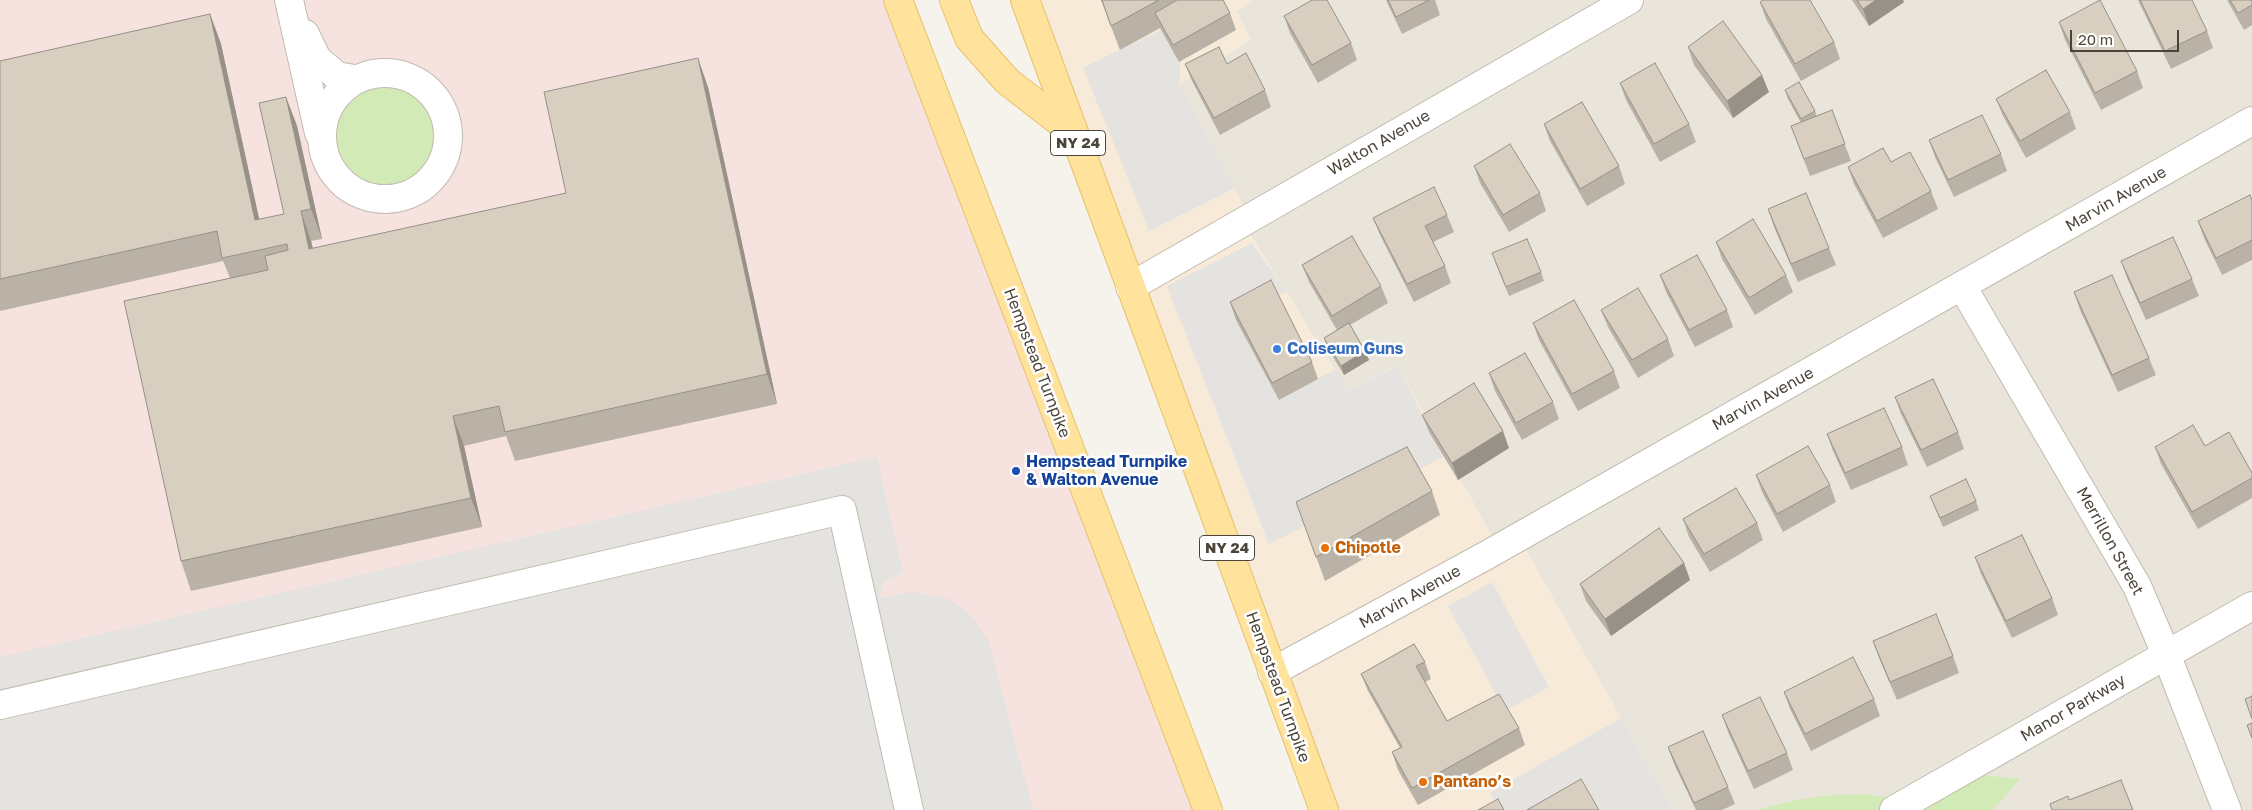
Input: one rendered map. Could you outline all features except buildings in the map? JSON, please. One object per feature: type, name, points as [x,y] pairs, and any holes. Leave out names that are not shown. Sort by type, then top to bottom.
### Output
[{"type":"main road","name":"Hempstead Turnpike","points":[[898,0],[1208,810]]},
{"type":"main road","points":[[954,0],[969,38],[1007,80],[1074,133]]},
{"type":"main road","name":"Hempstead Turnpike","points":[[1025,0],[1324,810]]},
{"type":"street","points":[[290,0],[318,59],[337,76],[354,80]]},
{"type":"street","points":[[290,0],[322,145],[328,165],[340,182],[357,193],[376,199],[396,199],[417,192],[433,178],[444,160],[449,140],[447,118],[439,101],[426,86],[410,76],[392,72],[372,73],[354,80],[339,92],[328,108],[322,126],[322,145]]},
{"type":"street","name":"Walton Avenue","points":[[1130,287],[1629,0]]},
{"type":"street","name":"Marvin Avenue","points":[[1272,672],[1487,555],[2252,121]]},
{"type":"street","name":"Merrillon Street","points":[[1962,286],[2137,586],[2166,654],[2227,810]]},
{"type":"street","points":[[0,705],[842,510],[909,810]]},
{"type":"street","name":"Manor Parkway","points":[[1894,810],[2252,606]]},
{"type":"shaded area","points":[[0,0],[889,0],[1198,810],[0,810]]},
{"type":"shaded area","points":[[1025,0],[1253,0],[1236,11],[1251,40],[1179,84],[1250,218],[1242,221],[1348,391],[1398,366],[1498,548],[1519,538],[1673,810],[1325,810]]},
{"type":"shaded area","points":[[1253,0],[2252,0],[2252,810],[1673,810],[1519,538],[1499,549],[1397,366],[1348,391],[1242,221],[1179,84],[1251,40],[1236,11]]},
{"type":"shaded area","points":[[1161,30],[1181,61],[1179,84],[1235,188],[1149,231],[1083,68]]},
{"type":"shaded area","points":[[1252,243],[1286,291],[1236,319],[1279,400],[1336,369],[1348,391],[1398,366],[1443,457],[1269,544],[1167,286]]},
{"type":"shaded area","points":[[877,457],[903,573],[887,580],[881,589],[881,598],[912,592],[947,598],[969,613],[988,639],[1033,810],[0,810],[0,657]]},
{"type":"shaded area","points":[[1492,582],[1549,687],[1505,711],[1448,606]]},
{"type":"shaded area","points":[[1621,718],[1673,810],[1499,810],[1490,793]]},
{"type":"green space","points":[[385,73],[409,77],[430,91],[444,112],[448,136],[444,160],[430,181],[409,195],[385,199],[361,195],[340,181],[326,160],[322,136],[326,112],[340,91],[361,77]]},
{"type":"green space","points":[[1980,775],[2020,779],[1993,810],[1758,810],[1787,802],[1822,796],[1860,794],[1889,797],[1917,784]]},
{"type":"place","name":"Coliseum Guns","points":[[1277,349]]},
{"type":"place","name":"Hempstead Turnpike & Walton Avenue","points":[[1016,471]]},
{"type":"place","name":"Chipotle","points":[[1325,548]]},
{"type":"place","name":"Pantano’s","points":[[1423,782]]}]
